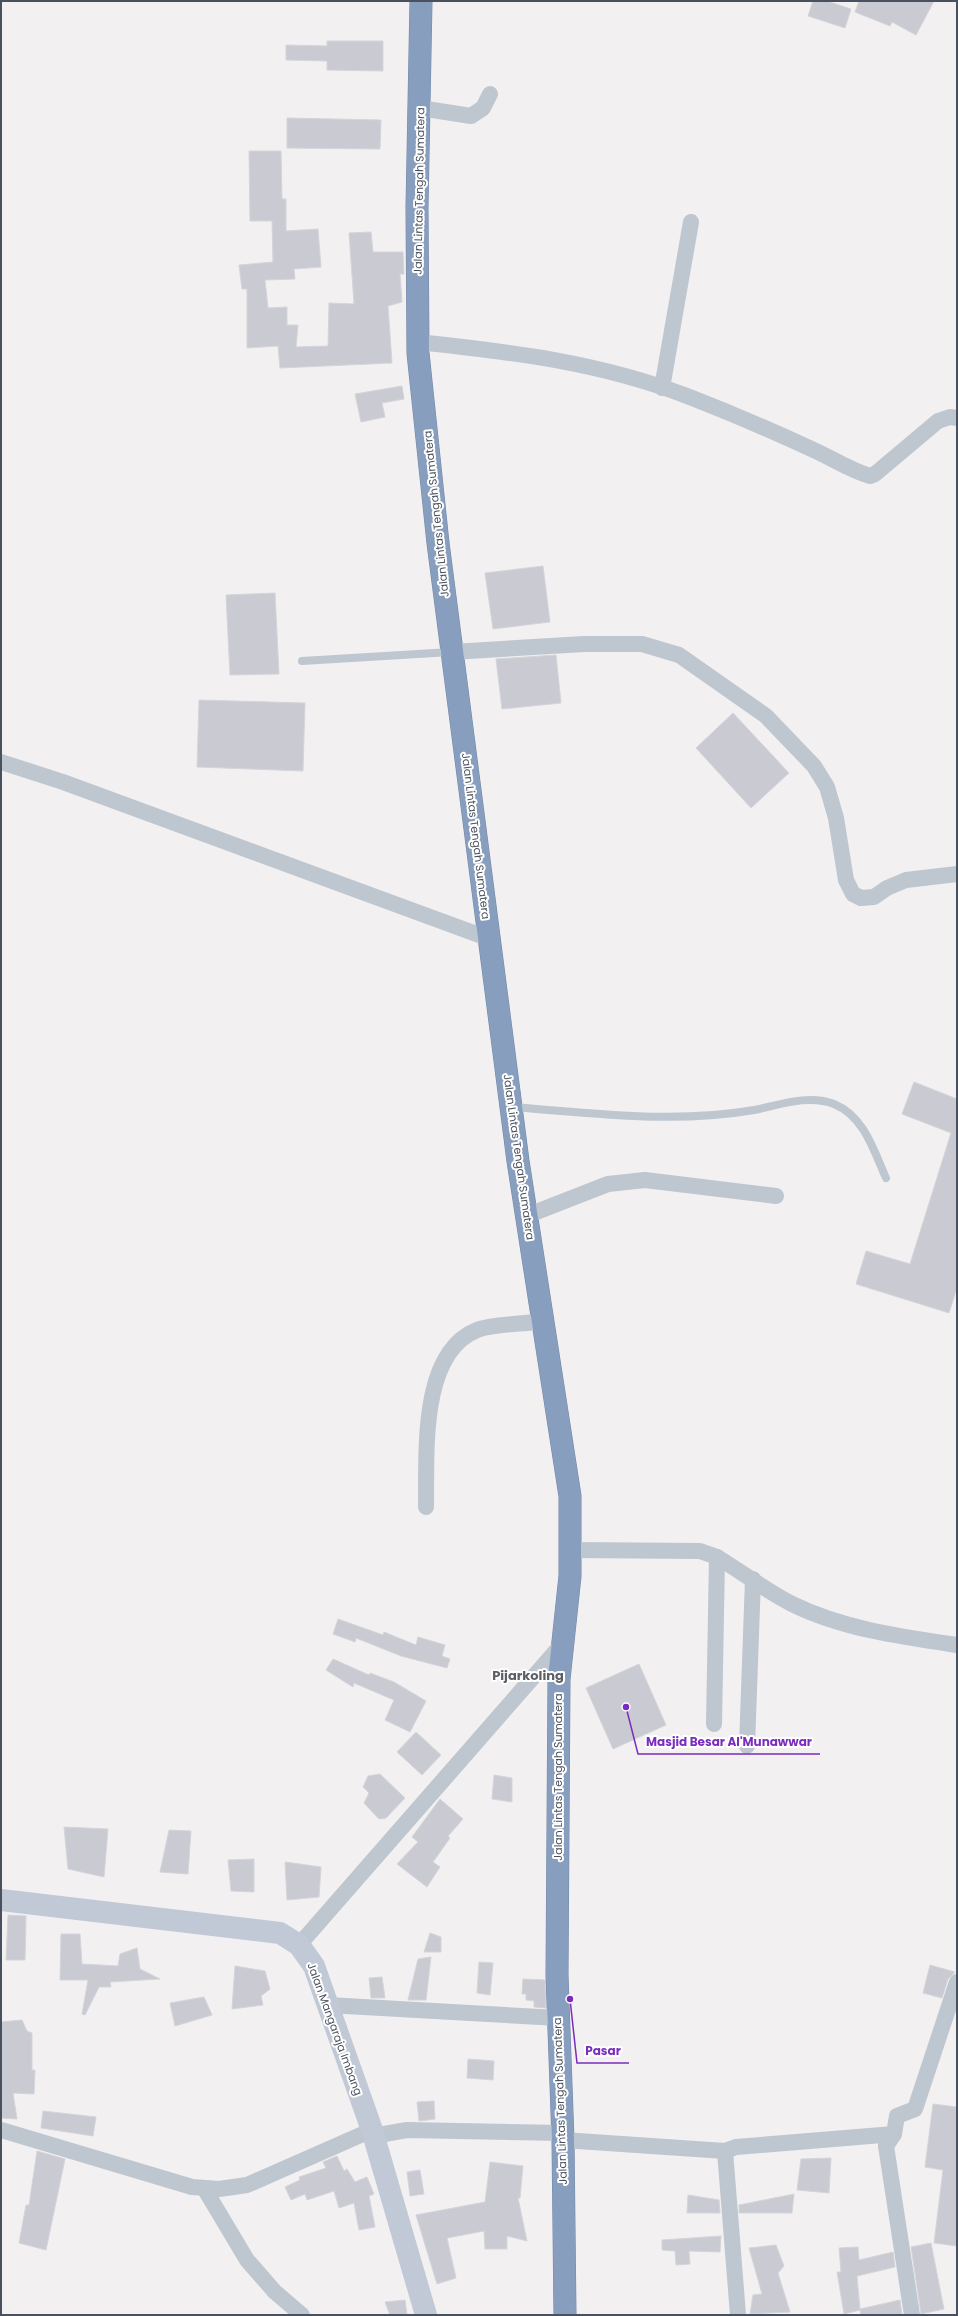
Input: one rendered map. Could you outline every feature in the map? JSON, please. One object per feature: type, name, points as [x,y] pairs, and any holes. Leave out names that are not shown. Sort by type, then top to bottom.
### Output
[{"type":"highway","name":"Jalan Lintas Tengah Sumatera","points":[[421,1],[417,206],[418,342],[438,543],[526,1216],[570,1496],[570,1576],[559,1678],[558,2018],[565,2315]]},
{"type":"street","points":[[420,108],[471,116],[483,108],[490,94]]},
{"type":"street","points":[[662,388],[691,222]]},
{"type":"street","points":[[418,342],[519,352],[584,364],[662,388],[737,416],[870,476],[875,474],[938,421],[950,417],[957,418]]},
{"type":"street","points":[[452,652],[584,644],[642,644],[680,655],[766,716],[814,766],[827,787],[836,818],[846,880],[853,894],[861,898],[874,897],[887,888],[906,880],[957,874]]},
{"type":"street","points":[[1,762],[62,782],[490,939]]},
{"type":"street","points":[[526,1216],[608,1184],[645,1180],[776,1196]]},
{"type":"street","points":[[426,1507],[428,1423],[438,1374],[449,1351],[463,1337],[478,1329],[543,1321]]},
{"type":"street","points":[[570,1550],[700,1551],[717,1557],[792,1603],[826,1618],[885,1634],[957,1645]]},
{"type":"street","points":[[714,1724],[717,1557]]},
{"type":"street","points":[[747,1746],[753,1579]]},
{"type":"street","points":[[299,1945],[563,1642]]},
{"type":"street","name":"Jalan Mangaraja Imbang","points":[[1,1900],[280,1933],[299,1945],[314,1966],[373,2133],[426,2315]]},
{"type":"street","points":[[912,2315],[886,2146],[894,2134],[896,2116],[915,2109],[957,1982]]},
{"type":"street","points":[[328,2005],[558,2018]]},
{"type":"street","points":[[1,2130],[192,2188],[219,2188],[247,2184],[373,2133],[407,2130],[562,2137],[725,2151],[736,2148],[894,2134]]},
{"type":"street","points":[[725,2151],[738,2315]]},
{"type":"street","points":[[204,2188],[247,2260],[275,2292],[302,2315]]},
{"type":"lane","points":[[302,661],[452,652]]},
{"type":"lane","points":[[511,1107],[663,1118],[730,1114],[819,1099],[850,1113],[865,1131],[886,1178]]},
{"type":"building","points":[[813,1],[827,1],[851,9],[845,28],[808,16]]},
{"type":"building","points":[[859,1],[934,1],[916,35],[892,22],[890,26],[855,12]]},
{"type":"building","points":[[327,41],[383,41],[383,71],[327,70],[327,61],[286,60],[286,45],[327,46]]},
{"type":"building","points":[[287,118],[381,120],[380,149],[287,148]]},
{"type":"building","points":[[249,151],[281,151],[282,199],[286,199],[286,231],[318,229],[321,267],[294,269],[295,279],[265,280],[268,308],[287,307],[287,325],[298,325],[296,347],[328,346],[329,303],[354,304],[349,233],[371,232],[373,252],[403,252],[404,274],[400,274],[402,302],[388,306],[392,363],[280,368],[278,346],[247,348],[247,289],[242,289],[239,265],[273,262],[272,221],[250,221]]},
{"type":"building","points":[[402,386],[404,399],[382,403],[385,417],[361,422],[355,394]]},
{"type":"building","points":[[543,566],[550,622],[493,629],[485,573]]},
{"type":"building","points":[[275,593],[279,674],[230,675],[226,595]]},
{"type":"building","points":[[556,655],[561,703],[502,709],[496,659]]},
{"type":"building","points":[[199,700],[305,703],[303,771],[197,767]]},
{"type":"building","points":[[733,713],[789,773],[751,808],[696,748]]},
{"type":"building","points":[[914,1082],[957,1099],[957,1288],[949,1313],[856,1284],[866,1251],[910,1264],[951,1133],[902,1114]]},
{"type":"building","points":[[338,1619],[383,1635],[384,1632],[416,1645],[418,1637],[445,1645],[442,1656],[450,1659],[447,1668],[401,1656],[356,1638],[355,1642],[333,1634]]},
{"type":"building","points":[[333,1659],[369,1675],[370,1673],[394,1682],[426,1701],[410,1732],[385,1720],[394,1700],[354,1683],[353,1687],[326,1670]]},
{"type":"building","points":[[639,1664],[666,1725],[613,1749],[586,1688]]},
{"type":"building","points":[[416,1732],[441,1755],[422,1775],[397,1752]]},
{"type":"building","points":[[380,1774],[405,1798],[386,1818],[379,1819],[364,1803],[369,1793],[363,1787],[368,1776]]},
{"type":"building","points":[[494,1775],[512,1778],[512,1802],[492,1799]]},
{"type":"building","points":[[440,1799],[463,1819],[448,1836],[450,1838],[433,1862],[440,1867],[427,1887],[397,1864],[418,1842],[412,1837]]},
{"type":"building","points":[[64,1827],[108,1829],[104,1877],[68,1869]]},
{"type":"building","points":[[169,1830],[191,1831],[188,1874],[160,1872]]},
{"type":"building","points":[[254,1859],[254,1892],[231,1891],[228,1860]]},
{"type":"building","points":[[285,1862],[321,1867],[319,1897],[287,1900]]},
{"type":"building","points":[[8,1915],[26,1916],[25,1960],[6,1960]]},
{"type":"building","points":[[430,1933],[441,1937],[441,1952],[424,1952]]},
{"type":"building","points":[[61,1934],[80,1934],[82,1964],[118,1966],[120,1954],[137,1948],[140,1969],[160,1979],[110,1982],[111,1987],[99,1987],[85,2015],[82,2014],[88,1980],[60,1980]]},
{"type":"building","points":[[431,1957],[426,2000],[408,2000],[418,1959]]},
{"type":"building","points":[[479,1962],[493,1963],[490,1995],[477,1993]]},
{"type":"building","points":[[930,1965],[955,1972],[948,1979],[942,1998],[923,1993]]},
{"type":"building","points":[[235,1966],[265,1971],[270,1989],[261,1996],[263,2005],[232,2009]]},
{"type":"building","points":[[382,1977],[385,1998],[371,1998],[369,1978]]},
{"type":"building","points":[[523,1979],[545,1980],[546,2008],[534,2007],[534,2001],[526,2000],[526,1994],[522,1994]]},
{"type":"building","points":[[204,1997],[212,2015],[175,2026],[170,2003]]},
{"type":"building","points":[[22,2020],[27,2031],[32,2033],[32,2070],[35,2070],[34,2094],[13,2093],[17,2119],[1,2118],[1,2022]]},
{"type":"building","points":[[468,2059],[494,2061],[493,2080],[467,2078]]},
{"type":"building","points":[[434,2101],[435,2119],[419,2121],[417,2102]]},
{"type":"building","points":[[933,2104],[957,2107],[957,2246],[934,2243],[943,2170],[925,2167]]},
{"type":"building","points":[[43,2111],[96,2117],[93,2136],[41,2128]]},
{"type":"building","points":[[37,2151],[65,2159],[46,2250],[19,2243],[26,2205],[29,2205]]},
{"type":"building","points":[[337,2156],[344,2171],[347,2169],[355,2182],[367,2177],[374,2194],[369,2196],[375,2227],[359,2230],[354,2203],[339,2208],[334,2191],[307,2200],[305,2194],[291,2200],[285,2187],[300,2180],[299,2177],[326,2168],[323,2162]]},
{"type":"building","points":[[831,2158],[829,2193],[797,2190],[801,2159]]},
{"type":"building","points":[[490,2162],[523,2166],[520,2198],[518,2198],[527,2241],[507,2236],[507,2249],[485,2249],[484,2231],[447,2238],[456,2278],[437,2284],[416,2215],[485,2202]]},
{"type":"building","points":[[420,2170],[424,2194],[410,2196],[407,2172]]},
{"type":"building","points":[[794,2194],[792,2213],[739,2213],[739,2205]]},
{"type":"building","points":[[688,2195],[719,2200],[720,2213],[687,2213]]},
{"type":"building","points":[[721,2236],[720,2252],[689,2251],[690,2264],[676,2265],[675,2251],[662,2250],[662,2240]]},
{"type":"building","points":[[931,2243],[944,2309],[921,2314],[911,2247]]},
{"type":"building","points":[[776,2245],[784,2266],[778,2273],[790,2312],[750,2314],[753,2295],[762,2294],[749,2248]]},
{"type":"building","points":[[858,2247],[859,2260],[893,2252],[895,2267],[857,2276],[860,2309],[900,2300],[902,2315],[861,2315],[860,2310],[844,2314],[837,2272],[841,2272],[839,2248]]},
{"type":"building","points":[[405,2300],[407,2315],[390,2315],[385,2302]]},
{"type":"place","name":"Masjid Besar Al'Munawwar","points":[[626,1707]]},
{"type":"place","name":"Pasar","points":[[570,1999]]},
{"type":"district","name":"Pijarkoling","points":[[528,1675]]}]
